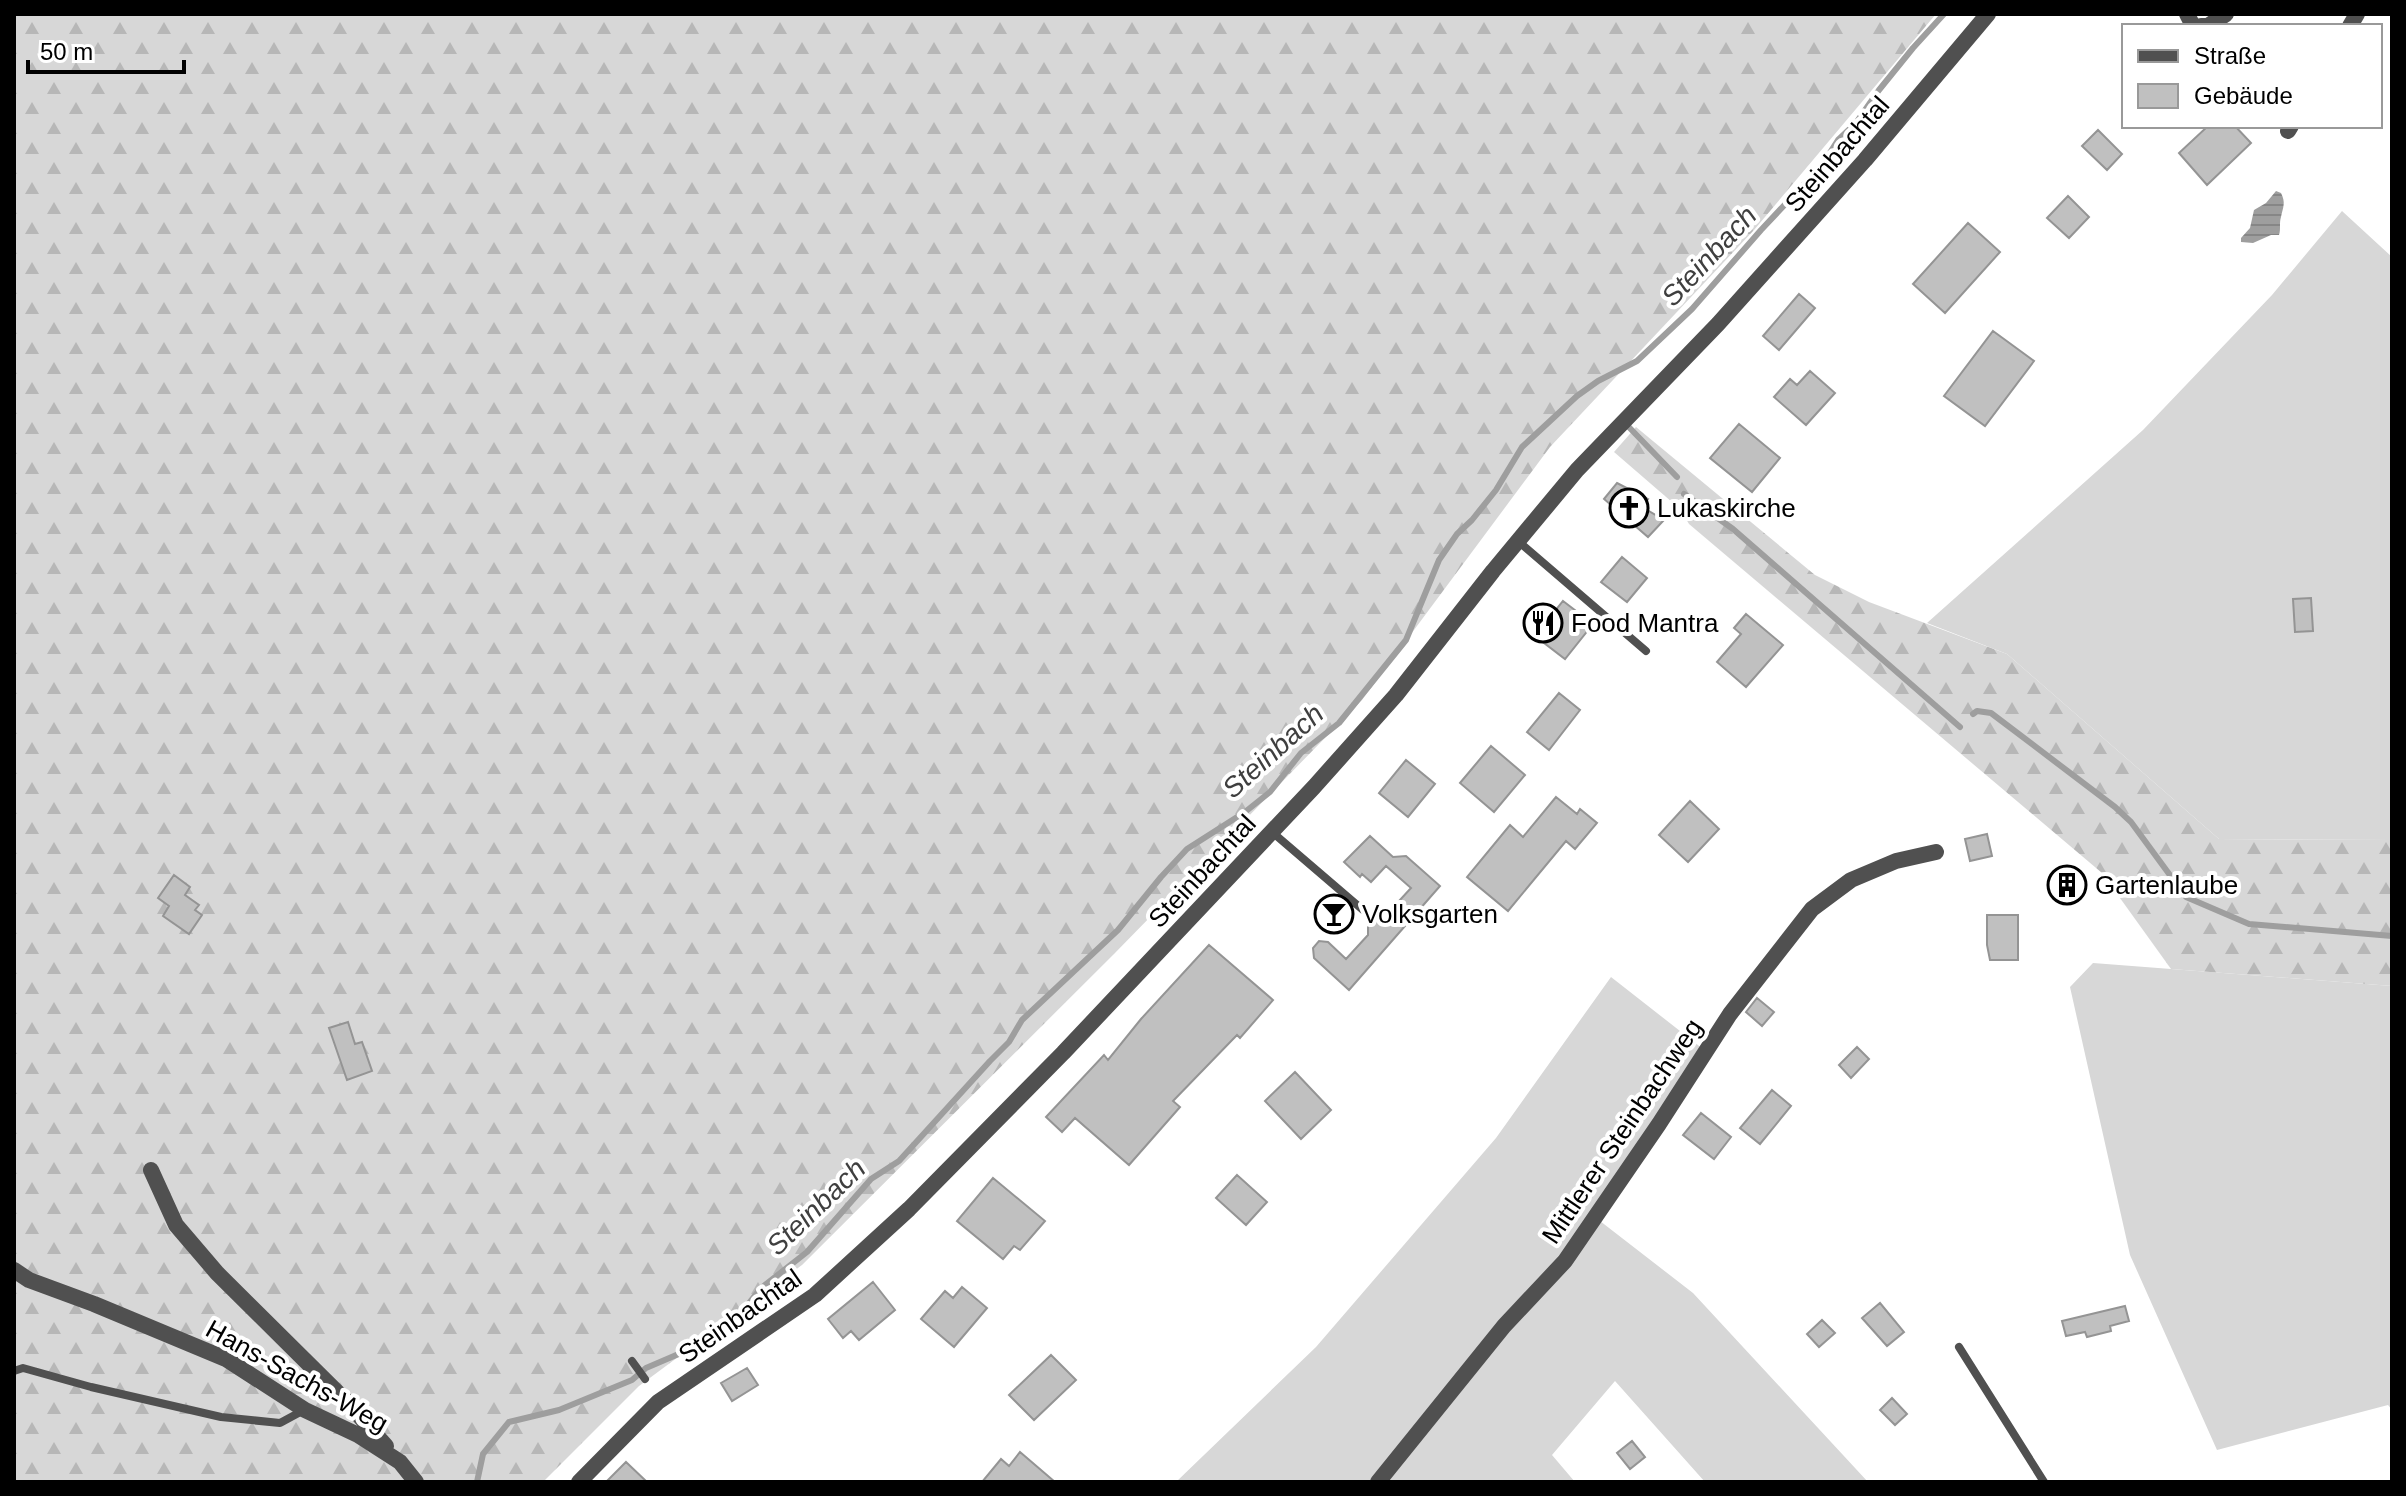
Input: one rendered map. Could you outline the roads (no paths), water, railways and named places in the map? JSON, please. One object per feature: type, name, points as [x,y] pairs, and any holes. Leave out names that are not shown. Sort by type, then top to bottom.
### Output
[{"type":"street","name":"Steinbachtal","points":[[579,1482],[658,1402],[815,1295],[909,1209],[1063,1053],[1272,832],[1396,695],[1577,470],[1718,324],[1854,172],[1988,14]]},
{"type":"street","name":"Mittlerer Steinbachweg","points":[[1378,1482],[1504,1326],[1565,1261],[1730,1014],[1812,909],[1851,880],[1896,861],[1936,852]]},
{"type":"street","points":[[151,1170],[176,1225],[217,1273],[346,1401],[400,1462]]},
{"type":"street","name":"Hans-Sachs-Weg","points":[[14,1270],[29,1280],[226,1359],[305,1410],[358,1435],[400,1462],[416,1482]]},
{"type":"lane","points":[[1518,541],[1646,651]]},
{"type":"lane","points":[[1272,832],[1363,910]]},
{"type":"lane","points":[[1959,1347],[2044,1482]]},
{"type":"lane","points":[[632,1361],[645,1379]]},
{"type":"lane","points":[[14,1371],[23,1368],[221,1417],[280,1423],[305,1410]]},
{"type":"waterway","name":"Steinbach","points":[[477,1482],[483,1454],[509,1422],[559,1410],[632,1380],[646,1368],[702,1344],[738,1321],[760,1289],[807,1252],[871,1179],[899,1161],[1009,1042],[1022,1020],[1118,930],[1187,849],[1270,792],[1301,753],[1339,723],[1406,640],[1439,560],[1457,534],[1496,490],[1522,447],[1577,396],[1637,361],[1692,309],[1822,165],[1838,140],[1856,123],[1879,90],[1944,14]]},
{"type":"waterway","points":[[1624,422],[1677,477]]},
{"type":"waterway","points":[[1684,494],[1733,529],[1960,727]]},
{"type":"waterway","points":[[1973,714],[1977,711],[1991,713],[2115,807],[2131,822],[2186,897],[2249,924],[2392,936]]},
{"type":"place","name":"Lukaskirche","points":[[1629,508]]},
{"type":"place","name":"Food Mantra","points":[[1543,623]]},
{"type":"place","name":"Gartenlaube","points":[[2067,885]]},
{"type":"place","name":"Volksgarten","points":[[1334,914]]}]
